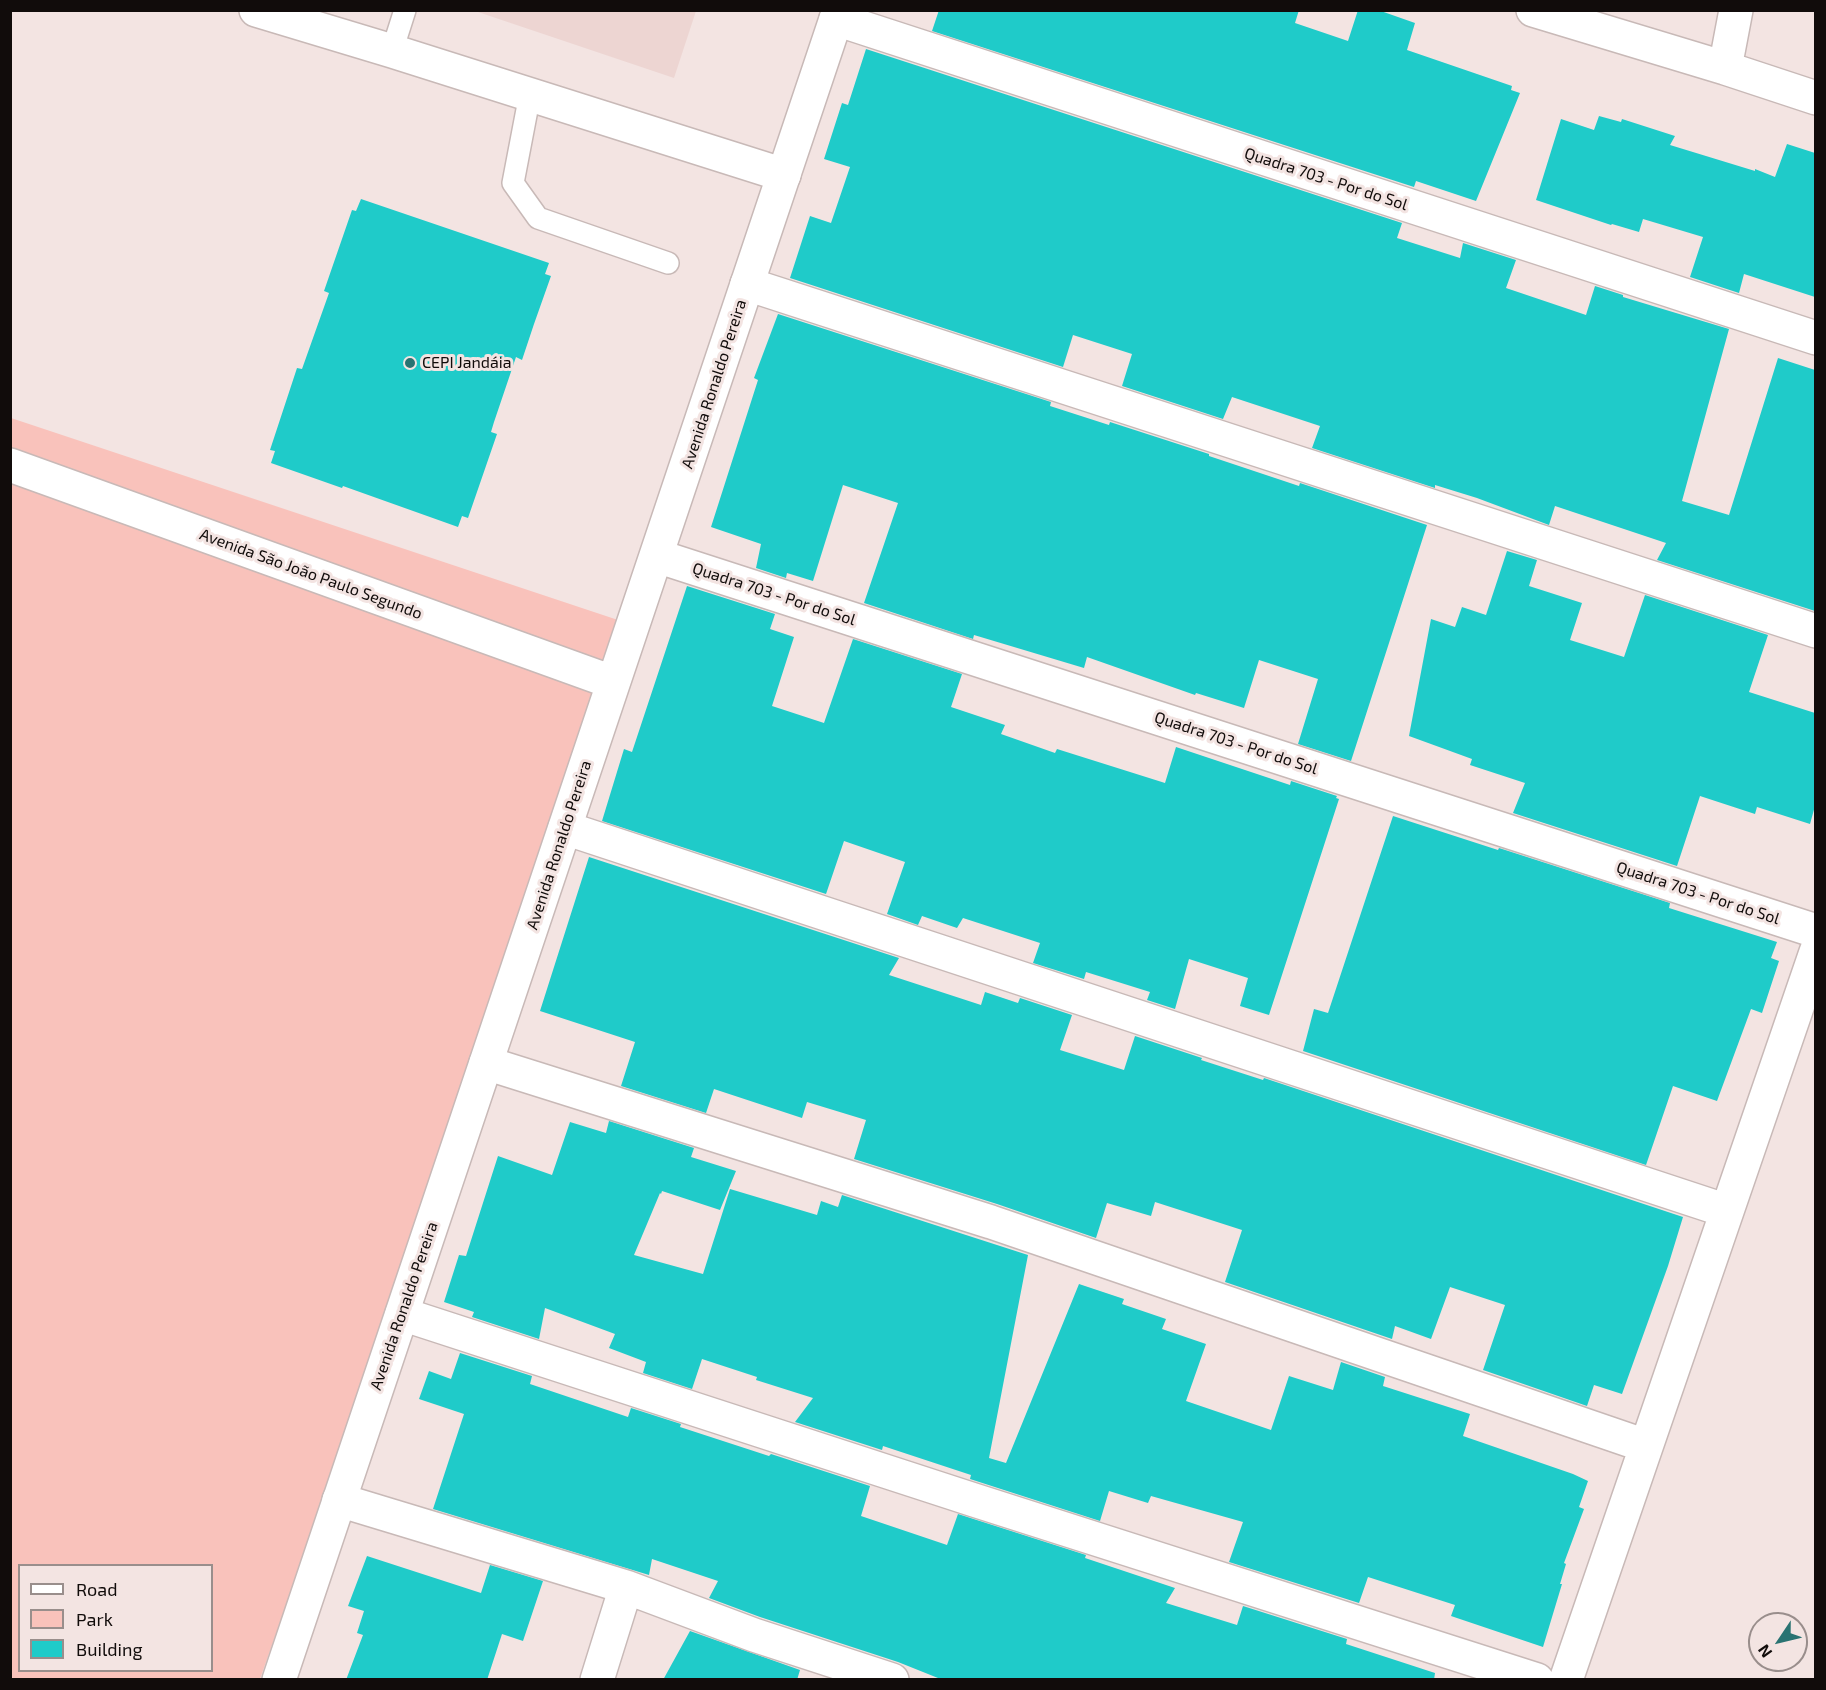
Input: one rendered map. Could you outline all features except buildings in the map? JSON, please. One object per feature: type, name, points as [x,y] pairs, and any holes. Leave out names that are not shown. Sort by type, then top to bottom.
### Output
[{"type":"street","points":[[256,10],[784,175]]},
{"type":"street","points":[[1533,10],[1725,68],[1815,98]]},
{"type":"street","points":[[1725,68],[1736,10]]},
{"type":"street","name":"Avenida Ronaldo Pereira","points":[[279,1680],[612,682],[657,556],[838,15]]},
{"type":"street","name":"Quadra 703 - Por do Sol","points":[[838,15],[1815,338]]},
{"type":"street","points":[[747,284],[1815,632]]},
{"type":"street","name":"Avenida São João Paulo Segundo","points":[[10,465],[612,682]]},
{"type":"street","name":"Quadra 703 - Por do Sol","points":[[657,556],[1815,931]]},
{"type":"street","points":[[565,828],[1727,1211]]},
{"type":"street","points":[[1566,1680],[1815,952]]},
{"type":"street","points":[[486,1063],[991,1222],[1646,1446]]},
{"type":"street","points":[[402,1314],[951,1493],[1537,1680]]},
{"type":"street","points":[[339,1500],[626,1587],[754,1635],[892,1680]]},
{"type":"street","points":[[597,1680],[626,1587]]},
{"type":"lane","points":[[392,51],[405,10]]},
{"type":"lane","points":[[530,94],[513,183],[538,218],[668,263]]},
{"type":"shaded area","points":[[475,11],[696,11],[674,78]]},
{"type":"green space","points":[[11,418],[633,625],[260,1679],[11,1680]]},
{"type":"place","name":"CEPI Jandáia","points":[[410,363]]}]
